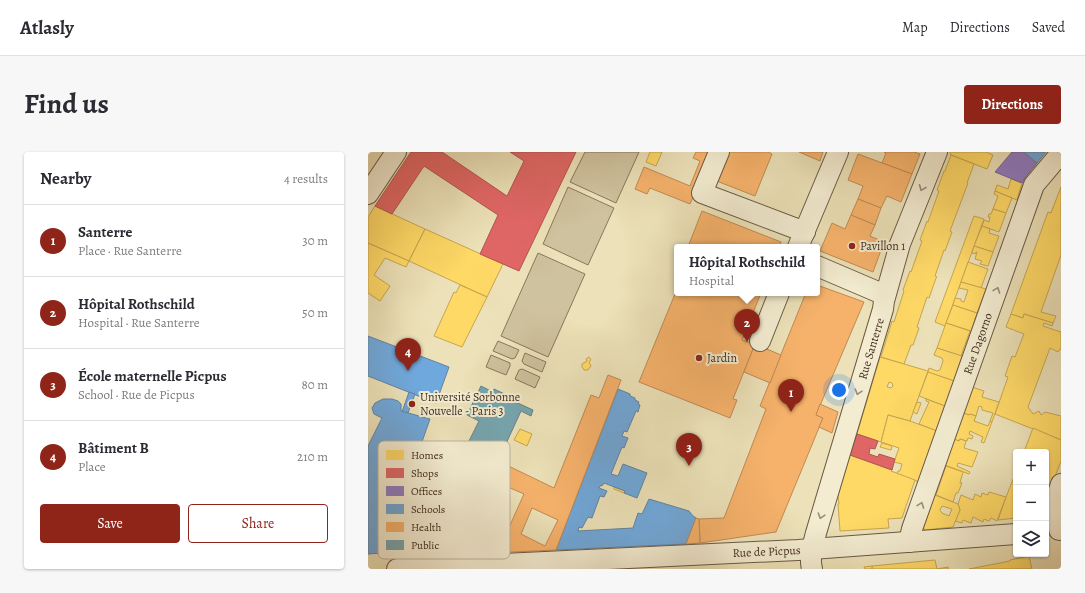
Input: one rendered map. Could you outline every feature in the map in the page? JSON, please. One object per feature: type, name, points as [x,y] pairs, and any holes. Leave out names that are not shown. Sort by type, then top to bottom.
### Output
[{"type":"street","points":[[368,194],[396,152]]},
{"type":"street","points":[[719,152],[702,192],[802,240],[838,152]]},
{"type":"street","name":"Rue Santerre","points":[[812,569],[810,563],[812,549],[883,309],[885,295],[900,244],[937,152]]},
{"type":"street","name":"Rue Dagorno","points":[[909,542],[912,529],[1034,185],[1061,153]]},
{"type":"street","points":[[820,267],[885,295]]},
{"type":"street","points":[[760,341],[778,296]]},
{"type":"street","points":[[1055,531],[1058,493],[1061,484]]},
{"type":"street","name":"Rue de Picpus","points":[[397,569],[547,565],[812,549],[1013,534]]},
{"type":"shaded area","points":[[585,152],[639,152],[616,203],[570,182]]},
{"type":"shaded area","points":[[568,187],[614,208],[588,265],[543,244]]},
{"type":"shaded area","points":[[538,253],[585,274],[548,357],[501,336]]},
{"type":"shaded area","points":[[498,341],[519,350],[515,358],[512,359],[493,351]]},
{"type":"shaded area","points":[[525,353],[546,362],[542,372],[524,364],[522,361]]},
{"type":"shaded area","points":[[491,355],[510,363],[506,375],[486,367]]},
{"type":"shaded area","points":[[522,369],[540,377],[535,388],[515,379],[519,370]]},
{"type":"building: Homes","points":[[650,152],[662,152],[656,166],[646,162]]},
{"type":"building: Homes","points":[[950,152],[986,152],[993,155],[987,169],[951,155]]},
{"type":"building: Homes","points":[[951,155],[974,164],[950,231],[952,232],[935,276],[937,277],[929,298],[927,297],[917,327],[919,328],[904,364],[881,357],[892,321],[894,322],[904,291],[903,290],[922,241],[920,240],[939,191],[937,190]]},
{"type":"building: Homes","points":[[1011,179],[1022,183],[1017,200],[995,191],[997,185],[1008,189]]},
{"type":"building: Homes","points":[[1061,187],[1061,255],[1041,312],[1056,316],[1053,323],[1024,314],[1023,318],[1011,314],[1048,212],[1051,213]]},
{"type":"building: Homes","points":[[995,191],[1012,198],[1006,213],[993,209],[998,196],[994,194]]},
{"type":"building: Homes","points":[[375,206],[425,229],[409,261],[368,243],[368,217]]},
{"type":"building: Homes","points":[[993,209],[1006,213],[999,232],[982,226],[984,220],[989,222],[990,217],[988,217]]},
{"type":"building: Homes","points":[[974,216],[984,219],[945,326],[935,322]]},
{"type":"building: Homes","points":[[982,226],[990,229],[989,233],[999,236],[993,252],[974,246]]},
{"type":"building: Homes","points":[[425,229],[503,264],[487,297],[409,261]]},
{"type":"building: Homes","points":[[368,243],[409,261],[406,267],[385,258],[374,275],[390,286],[380,301],[368,293]]},
{"type":"building: Homes","points":[[974,246],[993,252],[988,266],[980,264],[982,261],[975,259],[977,252],[975,254],[972,253]]},
{"type":"building: Homes","points":[[968,262],[988,269],[981,288],[961,282]]},
{"type":"building: Homes","points":[[961,282],[986,289],[977,313],[953,305],[955,298],[961,299],[961,301],[964,302],[968,290],[959,288]]},
{"type":"building: Homes","points":[[460,285],[487,297],[462,347],[434,336],[454,292],[456,293]]},
{"type":"building: Homes","points":[[953,305],[977,313],[971,331],[946,323]]},
{"type":"building: Homes","points":[[1011,314],[1023,318],[1024,314],[1053,323],[1052,326],[1044,323],[1043,326],[1061,332],[1061,350],[1060,349],[1058,352],[1050,348],[1028,407],[1033,414],[1039,411],[1041,415],[1045,412],[1061,416],[1061,440],[995,414],[1008,377],[1005,376],[1012,356],[1015,357],[1024,334],[1006,327]]},
{"type":"building: Homes","points":[[946,323],[970,331],[961,356],[937,348]]},
{"type":"building: Homes","points":[[937,348],[962,356],[954,381],[928,372],[929,368],[937,371],[940,370],[943,361],[942,358],[934,355]]},
{"type":"building: Homes","points":[[589,357],[591,360],[589,362],[591,366],[588,370],[584,370],[582,364],[587,361],[586,359]]},
{"type":"building: Homes","points":[[880,357],[928,371],[910,421],[888,415],[881,442],[857,434]],"holes":[[[889,382],[892,383],[893,386],[891,388],[887,387]]]},
{"type":"building: Homes","points":[[928,372],[954,381],[945,406],[919,396]]},
{"type":"building: Homes","points":[[969,386],[984,391],[982,397],[999,402],[992,422],[990,421],[993,413],[982,410],[982,407],[979,406],[976,416],[960,412]]},
{"type":"building: Homes","points":[[926,399],[945,406],[937,431],[919,424],[929,402],[926,401]]},
{"type":"building: Homes","points":[[917,402],[921,403],[917,414],[913,412]]},
{"type":"building: Homes","points":[[960,412],[976,416],[974,421],[988,426],[990,421],[992,422],[984,443],[981,442],[983,437],[970,431],[969,434],[973,436],[972,439],[968,438],[967,441],[960,439],[959,441],[951,438]]},
{"type":"building: Homes","points":[[888,415],[937,431],[919,482],[897,474],[898,471],[900,471],[902,464],[894,462],[899,448],[881,442]]},
{"type":"building: Homes","points":[[1033,428],[1061,440],[1061,461],[1049,492],[1049,449],[1025,449]]},
{"type":"building: Homes","points":[[520,429],[532,434],[527,446],[514,440]]},
{"type":"building: Homes","points":[[951,438],[959,441],[960,439],[966,441],[964,448],[978,452],[972,467],[958,463],[957,466],[970,472],[969,474],[942,464]]},
{"type":"building: Homes","points":[[882,443],[892,446],[891,450],[880,447]]},
{"type":"building: Homes","points":[[850,455],[915,480],[902,518],[888,519],[889,528],[840,531],[838,496]]},
{"type":"building: Homes","points":[[946,466],[963,472],[960,483],[962,483],[953,502],[936,495]]},
{"type":"building: Homes","points":[[1013,480],[1013,518],[998,520]]},
{"type":"building: Homes","points":[[614,487],[625,491],[624,493],[614,489]]},
{"type":"building: Homes","points":[[989,492],[1006,497],[997,521],[991,518],[989,521],[984,519],[983,522],[973,517],[971,523],[963,520],[962,523],[955,521],[960,510],[958,504],[961,495],[973,500],[975,494],[981,497],[982,493],[988,495]]},
{"type":"building: Homes","points":[[932,494],[958,504],[960,510],[953,527],[925,530],[921,525]],"holes":[[[942,506],[952,509],[949,516],[942,513],[940,510]]]},
{"type":"building: Homes","points":[[1029,557],[1032,569],[969,569],[1010,561]]},
{"type":"building: Homes","points":[[935,560],[937,569],[872,569],[872,566]]},
{"type":"building: Homes","points":[[872,566],[872,569],[865,569],[864,567]]},
{"type":"building: Homes","points":[[948,567],[949,569],[937,569]]},
{"type":"building: Shops","points":[[411,152],[442,152],[507,196],[524,161],[510,152],[576,152],[519,271],[480,254],[498,215],[424,166],[392,214],[375,206]]},
{"type":"building: Shops","points":[[857,434],[878,441],[875,449],[870,448],[869,454],[878,457],[879,454],[895,459],[892,470],[850,455]]},
{"type":"building: Offices","points":[[1012,152],[1024,152],[1037,163],[1022,183],[995,172]]},
{"type":"building: Schools","points":[[1024,152],[1046,152],[1037,163]]},
{"type":"building: Schools","points":[[368,336],[449,367],[436,403],[368,376]]},
{"type":"building: Schools","points":[[618,389],[630,394],[630,396],[635,398],[640,405],[638,412],[636,411],[627,432],[624,431],[622,436],[628,438],[624,448],[622,447],[611,474],[618,476],[623,464],[647,473],[637,498],[624,493],[625,491],[604,483],[602,486],[601,485],[599,488],[607,491],[604,497],[600,496],[592,518],[588,517],[582,528],[579,527],[578,531],[633,528],[638,513],[642,514],[649,499],[689,511],[696,518],[686,544],[556,550]]},
{"type":"building: Schools","points":[[409,392],[415,394],[408,413],[402,412]]},
{"type":"building: Schools","points":[[383,399],[392,399],[401,404],[401,411],[430,419],[422,441],[378,441],[378,553],[368,554],[368,446],[382,418],[374,414],[372,408],[375,403]]},
{"type":"building: Health","points":[[696,152],[713,152],[690,204],[650,188],[647,194],[635,189],[644,167],[690,186],[700,161],[693,158]]},
{"type":"building: Health","points":[[725,152],[768,152],[772,154],[755,196],[714,180]]},
{"type":"building: Health","points":[[799,152],[823,152],[820,161]]},
{"type":"building: Health","points":[[884,152],[914,152],[920,154],[912,174],[882,163],[886,153]]},
{"type":"building: Health","points":[[858,154],[912,174],[901,202],[887,196],[881,208],[858,199],[863,186],[848,180]]},
{"type":"building: Health","points":[[858,199],[881,208],[875,225],[851,215]]},
{"type":"building: Health","points":[[702,211],[781,242],[780,244],[689,244]]},
{"type":"building: Health","name":"Pavillon 1","points":[[851,215],[875,225],[870,236],[884,242],[873,272],[820,251],[832,223],[845,229]]},
{"type":"building: Health","points":[[820,286],[864,302],[816,415],[823,418],[776,532],[700,543],[699,519],[724,518],[766,409],[760,406],[805,296],[820,296]]},
{"type":"building: Health","name":"Jardin","points":[[674,296],[760,296],[742,340],[755,344],[733,399],[737,400],[730,418],[639,382]]},
{"type":"building: Health","points":[[755,344],[781,355],[770,383],[744,372]]},
{"type":"building: Health","points":[[608,375],[621,380],[556,550],[510,552],[510,525],[524,494],[510,488],[510,467],[554,488],[591,395],[599,398]],"holes":[[[532,508],[558,520],[545,546],[521,534]]]},
{"type":"building: Health","points":[[820,404],[838,412],[832,433],[819,427],[823,418],[816,415]]},
{"type":"building: Health","points":[[696,518],[699,519],[700,543],[686,544]]},
{"type":"building: Public","points":[[481,386],[493,392],[494,389],[512,397],[511,400],[533,410],[531,416],[521,411],[507,441],[469,441],[479,421],[467,415]]},
{"type":"place","name":"Pavillon 1","points":[[852,246]]},
{"type":"place","name":"Hôpital Rothschild","points":[[747,342]]},
{"type":"place","name":"Jardin","points":[[699,358]]},
{"type":"place","name":"Bâtiment B","points":[[408,371]]},
{"type":"place","name":"Université Sorbonne Nouvelle - Paris 3","points":[[412,404]]},
{"type":"place","name":"Santerre","points":[[791,412]]},
{"type":"place","name":"École maternelle Picpus","points":[[689,466]]}]
